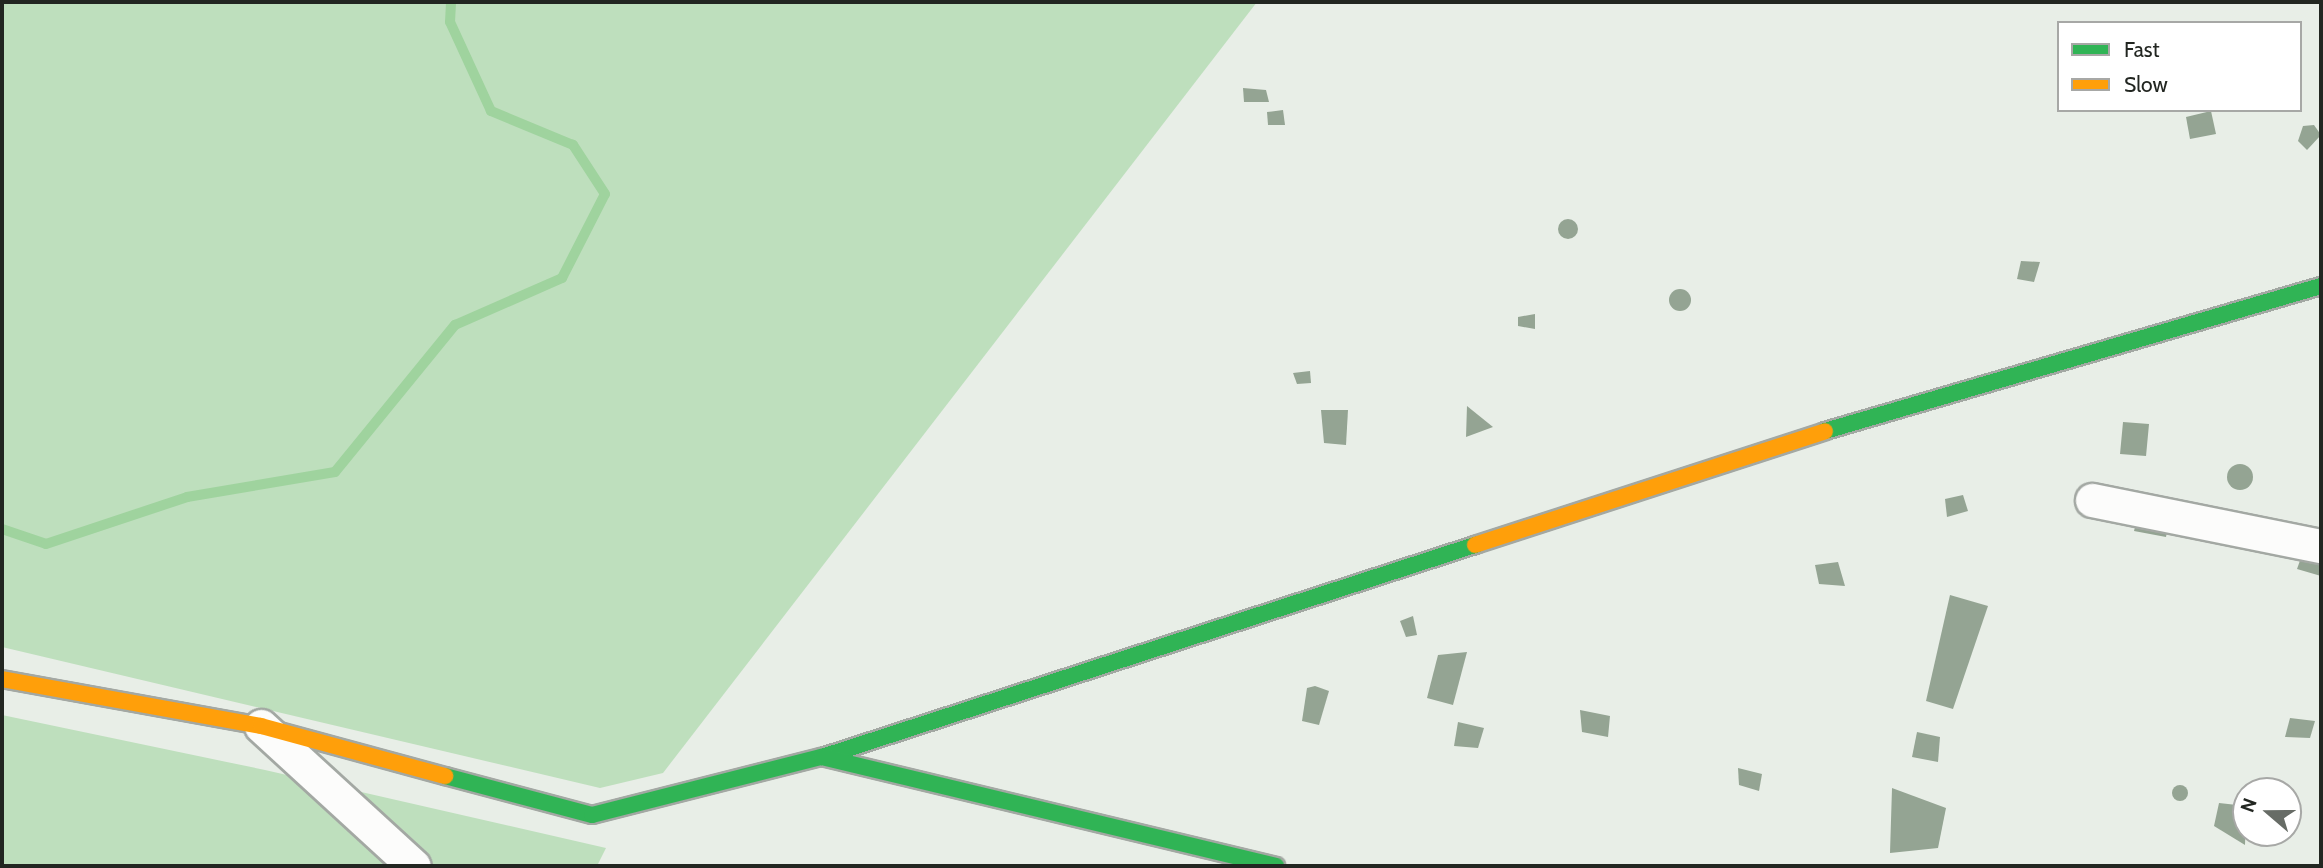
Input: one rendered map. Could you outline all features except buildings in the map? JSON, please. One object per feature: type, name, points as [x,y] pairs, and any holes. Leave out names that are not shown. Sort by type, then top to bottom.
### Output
[{"type":"main road","points":[[2,679],[261,726],[592,815],[822,757],[1964,386],[2321,286]]},
{"type":"main road","points":[[822,757],[1276,866]]},
{"type":"street","points":[[2092,500],[2321,545]]},
{"type":"street","points":[[261,726],[414,866]]},
{"type":"green space","points":[[2,2],[1257,2],[663,773],[600,788],[2,647]]},
{"type":"green space","points":[[2,715],[265,770],[606,848],[597,866],[2,866]]},
{"type":"waterway","points":[[2,529],[46,544],[187,497],[335,472],[455,325],[562,278],[605,194],[573,145],[491,111],[450,22],[451,2]]},
{"type":"traffic: fast","points":[[1825,431],[2321,286]]},
{"type":"traffic: fast","points":[[822,757],[1475,545]]},
{"type":"traffic: fast","points":[[445,776],[592,815],[822,757],[1276,866]]},
{"type":"traffic: slow","points":[[1475,545],[1825,431]]},
{"type":"traffic: slow","points":[[2,679],[261,726],[445,776]]}]
